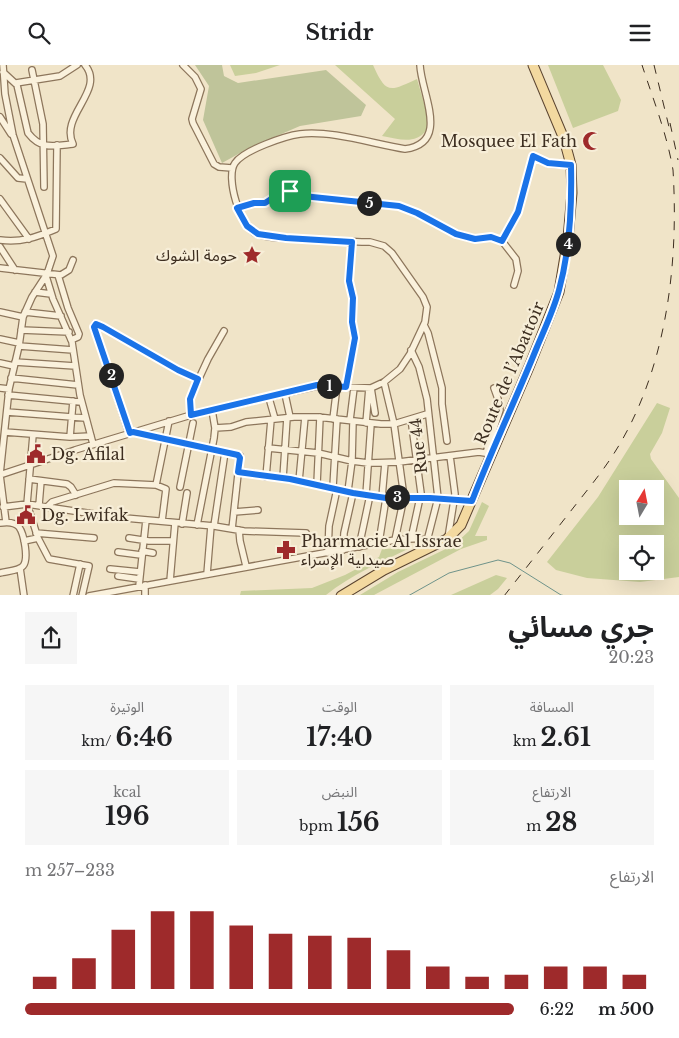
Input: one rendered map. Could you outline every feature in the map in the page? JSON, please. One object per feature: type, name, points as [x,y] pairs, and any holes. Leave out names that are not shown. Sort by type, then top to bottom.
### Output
[{"type":"main road","name":"Route de l’Abattoir","points":[[341,595],[384,570],[447,539],[461,525],[472,501],[488,453],[529,367],[559,292],[568,238],[572,193],[571,165],[564,139],[533,65]]},
{"type":"street","points":[[0,573],[20,568],[25,560],[24,541],[17,525],[3,522],[0,475],[1,454],[5,432],[8,392],[24,315],[46,275],[53,256],[13,135],[2,87],[2,65]]},
{"type":"street","points":[[16,83],[63,74],[77,65]]},
{"type":"street","points":[[2,73],[16,83],[28,133],[37,143],[44,146],[73,144],[70,134],[71,124],[83,103],[90,80],[90,72],[85,65]]},
{"type":"street","points":[[183,65],[195,77],[201,89],[192,119],[194,127],[215,165],[222,168],[232,168]]},
{"type":"street","points":[[0,475],[168,421],[317,385],[370,388],[384,382],[400,369],[424,325],[427,312],[426,303],[388,248],[370,242],[286,238],[258,234],[247,226],[237,208],[231,179],[232,168],[248,152],[285,137],[300,134],[316,133],[337,136],[405,149],[420,145],[431,130],[432,121],[420,65]]},
{"type":"street","points":[[32,70],[41,113],[44,146],[44,187]]},
{"type":"street","points":[[0,117],[13,135]]},
{"type":"street","points":[[0,240],[18,241],[29,239],[56,228],[57,145]]},
{"type":"street","points":[[502,241],[518,212],[533,156],[548,163],[571,165]]},
{"type":"street","points":[[0,159],[18,178],[28,179]]},
{"type":"street","points":[[237,208],[254,203],[265,203],[282,191],[290,191],[303,196],[399,206],[417,213],[456,234],[475,239],[491,237],[502,241],[516,259],[518,271],[514,285]]},
{"type":"street","points":[[0,199],[29,239]]},
{"type":"street","points":[[346,387],[355,338],[352,322],[353,298],[349,281],[352,242]]},
{"type":"street","points":[[1,249],[15,270]]},
{"type":"street","points":[[0,268],[46,275],[59,275],[68,271],[72,260]]},
{"type":"street","points":[[46,275],[51,294],[69,332],[81,401],[93,444]]},
{"type":"street","points":[[59,275],[68,308],[79,334],[78,337],[71,340]]},
{"type":"street","points":[[35,292],[51,294]]},
{"type":"street","points":[[0,312],[61,316]]},
{"type":"street","points":[[131,432],[95,324],[198,379]]},
{"type":"street","points":[[424,325],[428,333],[442,388],[442,404],[448,441]]},
{"type":"street","points":[[21,330],[69,332]]},
{"type":"street","points":[[191,415],[190,399],[198,379],[224,331]]},
{"type":"street","points":[[0,339],[19,345],[73,350]]},
{"type":"street","name":"Rue 44","points":[[411,350],[419,367],[427,399],[427,413],[438,498],[427,541]]},
{"type":"street","points":[[0,363],[75,366]]},
{"type":"street","points":[[11,378],[78,385]]},
{"type":"street","points":[[384,382],[394,424],[404,497],[395,541]]},
{"type":"street","points":[[328,553],[329,526],[335,488],[334,457],[337,386]]},
{"type":"street","points":[[0,387],[8,392],[81,401]]},
{"type":"street","points":[[343,550],[351,492],[354,388]]},
{"type":"street","points":[[370,388],[375,413]]},
{"type":"street","points":[[359,547],[368,495],[370,388]]},
{"type":"street","points":[[268,448],[318,453],[368,463],[399,462],[479,452],[488,453],[500,410],[494,388]]},
{"type":"street","points":[[283,478],[288,417],[285,394]]},
{"type":"street","points":[[266,477],[268,448],[273,420],[269,398]]},
{"type":"street","points":[[70,437],[73,401]]},
{"type":"street","points":[[197,525],[215,428],[212,410]]},
{"type":"street","points":[[7,412],[85,418]]},
{"type":"street","points":[[215,428],[288,417],[320,417],[394,424],[427,413]]},
{"type":"street","points":[[299,481],[305,417]]},
{"type":"street","points":[[317,484],[320,417]]},
{"type":"street","points":[[411,419],[421,497],[411,539]]},
{"type":"street","points":[[156,485],[166,440],[168,421]]},
{"type":"street","points":[[180,487],[193,423]]},
{"type":"street","points":[[5,432],[70,437],[91,436]]},
{"type":"street","points":[[131,432],[240,456],[232,529]]},
{"type":"street","points":[[33,435],[27,504],[37,536],[50,559],[90,567],[82,595]]},
{"type":"street","points":[[207,574],[212,526],[225,452]]},
{"type":"street","points":[[447,539],[454,500],[450,455]]},
{"type":"street","points":[[379,543],[384,498],[385,463]]},
{"type":"street","points":[[238,472],[317,484],[384,498],[421,497],[472,501]]},
{"type":"street","points":[[29,479],[67,484],[76,495]]},
{"type":"street","points":[[39,505],[41,481]]},
{"type":"street","points":[[48,506],[52,502],[114,483],[156,485],[166,489],[162,521]]},
{"type":"street","points":[[182,524],[187,493]]},
{"type":"street","points":[[3,507],[27,504],[39,505],[114,517],[239,530],[290,534],[306,533]]},
{"type":"street","points":[[234,512],[258,510]]},
{"type":"street","points":[[144,589],[139,579],[146,520]]},
{"type":"street","points":[[170,581],[175,523]]},
{"type":"street","points":[[239,530],[246,566]]},
{"type":"street","points":[[24,541],[37,536],[94,538]]},
{"type":"street","points":[[129,538],[173,541]]},
{"type":"street","points":[[89,595],[144,589],[170,581],[246,566],[379,543],[411,539],[427,541],[436,545]]},
{"type":"street","points":[[118,551],[153,553]]},
{"type":"street","points":[[73,595],[80,564]]},
{"type":"street","points":[[20,568],[24,595]]},
{"type":"street","points":[[110,569],[140,572]]},
{"type":"street","points":[[118,576],[139,579]]},
{"type":"green space","points":[[195,65],[222,65],[224,76],[238,83],[326,70],[366,105],[361,116],[300,126],[251,147],[222,163],[203,120],[209,86]]},
{"type":"green space","points":[[230,65],[280,65],[256,73],[235,76]]},
{"type":"green space","points":[[335,65],[373,65],[381,81],[389,88],[394,88],[417,79],[428,117],[427,130],[417,138],[406,140],[382,136],[395,119]]},
{"type":"green space","points":[[548,65],[603,65],[621,100],[618,111],[573,128]]},
{"type":"green space","points":[[657,403],[670,408],[662,433],[650,454],[651,459],[679,498],[679,577],[664,579],[664,535],[619,535],[619,580],[656,580],[640,582],[587,578],[556,570],[547,562],[598,497]]},
{"type":"green space","points":[[482,502],[489,506],[475,536],[487,536],[487,540],[461,549],[374,595],[360,595],[398,572],[454,545],[469,531]]},
{"type":"green space","points":[[410,548],[356,575],[326,595],[240,595],[241,591],[312,588],[345,575],[379,557],[382,549]]},
{"type":"green space","points":[[496,575],[507,578],[490,595],[451,595]]},
{"type":"waterway","points":[[410,595],[449,573],[498,560],[510,563],[561,595]]},
{"type":"railway","points":[[505,595],[613,455],[631,423],[646,389],[657,354],[671,281],[674,243],[673,170],[663,130],[642,65]]},
{"type":"railway","points":[[654,65],[670,131]]},
{"type":"railway","points":[[670,123],[678,160]]},
{"type":"place","name":"Mosquee El Fath","points":[[592,141]]},
{"type":"place","name":"حومة الشوك","points":[[252,255]]},
{"type":"place","name":"Dg. Afilal","points":[[36,454]]},
{"type":"place","name":"Dg. Lwifak","points":[[26,515]]},
{"type":"place","name":"Pharmacie Al Issrae صيدلية الإسراء","points":[[286,550]]},
{"type":"route","points":[[533,156],[541,161],[555,165],[571,165],[572,193],[568,238],[559,292],[472,501],[404,497],[386,498],[353,493],[329,486],[290,479],[262,477],[238,472],[240,456],[238,455],[133,432],[130,433],[94,327],[96,324],[178,370],[198,379],[189,402],[191,415],[317,385],[346,387],[355,338],[352,322],[353,298],[349,284],[352,242],[286,238],[258,234],[247,226],[237,208],[254,203],[265,203],[282,191],[290,191],[303,196],[399,206],[417,213],[456,234],[475,239],[491,237],[502,241],[518,212],[533,156]]}]
